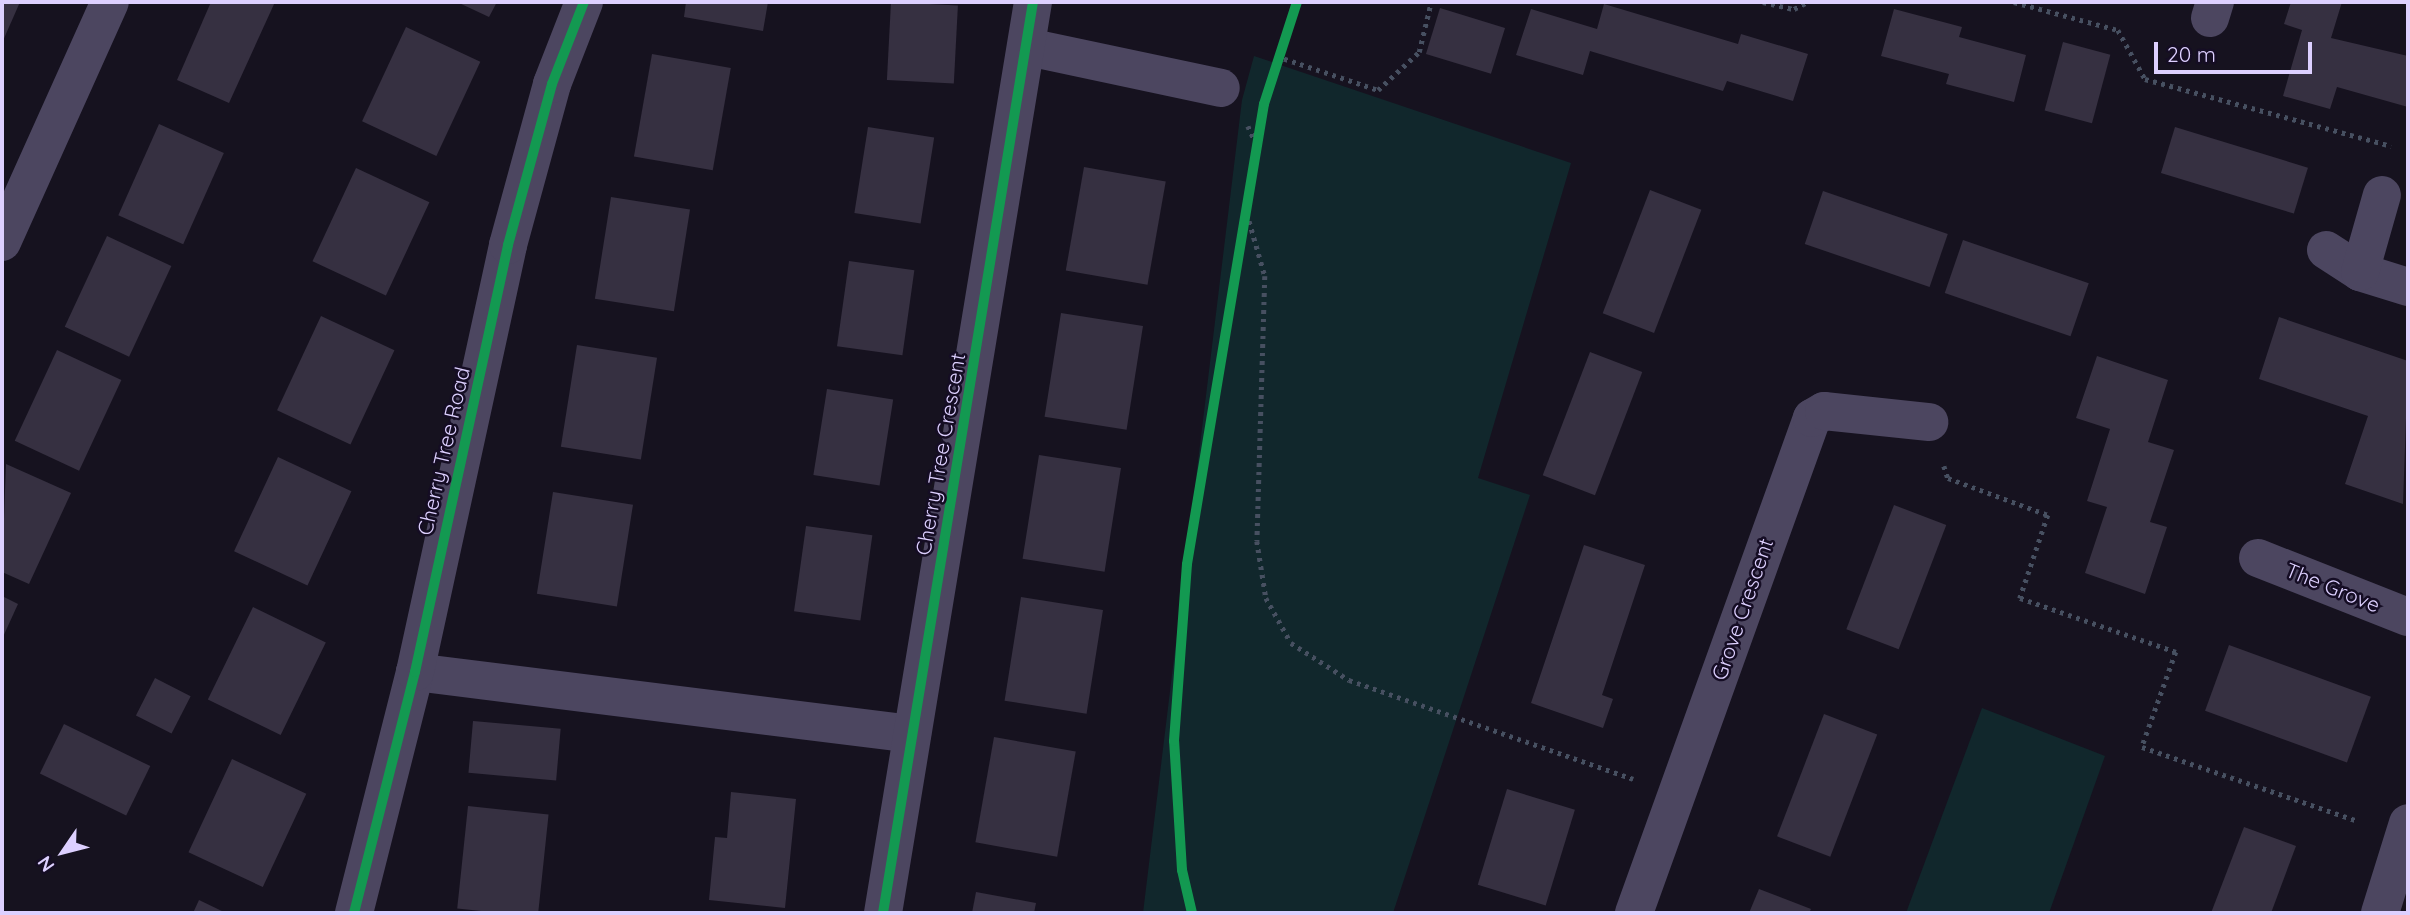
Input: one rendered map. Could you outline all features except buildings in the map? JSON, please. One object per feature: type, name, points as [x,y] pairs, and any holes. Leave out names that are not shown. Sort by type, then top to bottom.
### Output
[{"type":"street","points":[[2,242],[110,2]]},
{"type":"street","name":"Cherry Tree Road","points":[[354,913],[415,672],[508,245],[552,84],[584,2]]},
{"type":"street","name":"Cherry Tree Crescent","points":[[883,913],[1028,47],[1032,2]]},
{"type":"street","points":[[1028,47],[1221,88]]},
{"type":"street","points":[[2360,272],[2382,195]]},
{"type":"street","points":[[2326,250],[2360,272],[2408,287]]},
{"type":"street","name":"Grove Crescent","points":[[1634,913],[1812,418],[1824,411],[1929,422]]},
{"type":"street","name":"The Grove","points":[[2258,558],[2408,617]]},
{"type":"street","points":[[415,672],[912,734]]},
{"type":"street","points":[[2380,913],[2406,833]]},
{"type":"path","points":[[1272,71],[1278,51],[1377,90],[1419,52],[1431,2]]},
{"type":"path","points":[[1763,2],[1794,9],[1807,2]]},
{"type":"path","points":[[2014,2],[2118,30],[2145,79],[2395,148],[2382,195]]},
{"type":"path","points":[[1255,158],[1262,118]]},
{"type":"path","points":[[1242,240],[1249,199]]},
{"type":"path","points":[[1247,213],[1265,276],[1257,541],[1266,598],[1292,643],[1349,680],[1677,794]]},
{"type":"path","points":[[1929,422],[1948,478],[2048,515],[2020,598],[2176,653],[2142,747],[2406,833]]},
{"type":"green space","points":[[1254,56],[1571,163],[1478,478],[1530,495],[1393,913],[1143,913],[1242,100]]},
{"type":"green space","points":[[1982,708],[2105,756],[2049,913],[1906,913]]},
{"type":"cycle path","points":[[354,913],[415,672],[508,245],[552,84],[584,2]]},
{"type":"cycle path","points":[[883,913],[1033,2]]},
{"type":"cycle path","points":[[1192,913],[1182,870],[1174,741],[1187,564],[1264,104],[1297,2]]}]
